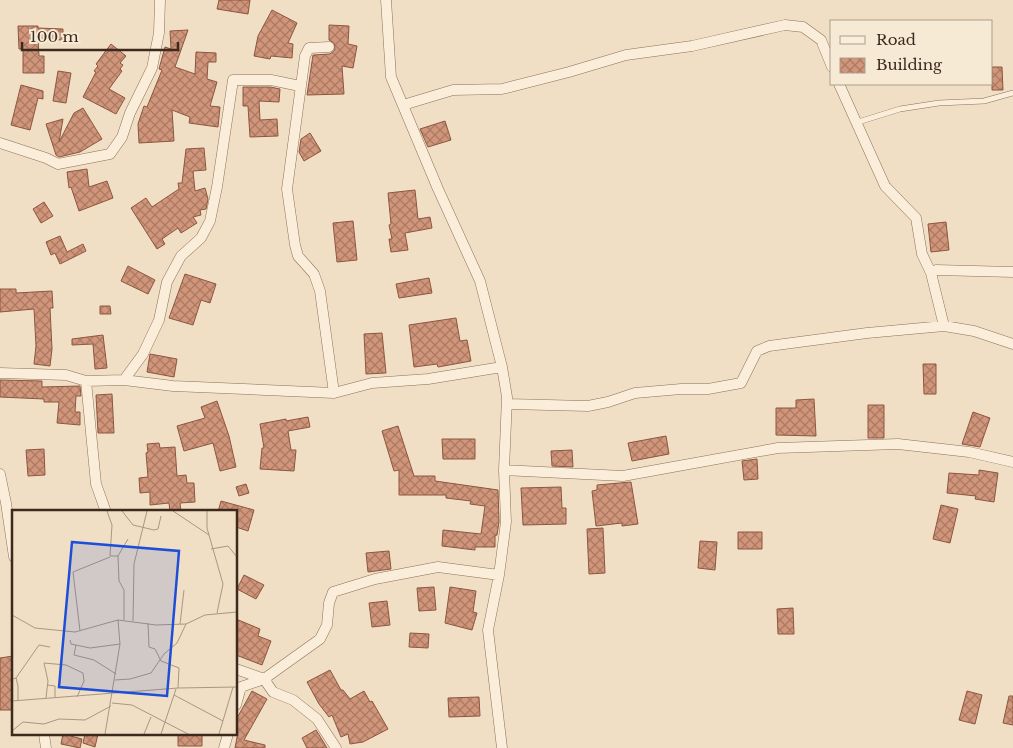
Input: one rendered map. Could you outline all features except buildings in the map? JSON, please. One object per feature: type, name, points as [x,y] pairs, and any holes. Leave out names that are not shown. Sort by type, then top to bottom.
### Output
[{"type":"street","points":[[0,143],[46,158],[58,164],[110,154],[122,137],[130,113],[152,68],[159,33],[160,0]]},
{"type":"street","points":[[386,0],[391,77],[480,281],[502,367],[507,404],[504,470],[506,522],[499,575],[488,630],[502,748]]},
{"type":"street","points":[[403,105],[453,90],[502,88],[569,72],[626,55],[692,46],[785,25],[803,27],[820,40],[830,62]]},
{"type":"street","points":[[329,47],[309,48],[304,56],[287,189],[298,256],[314,274],[320,291],[334,393]]},
{"type":"street","points":[[124,380],[143,354],[159,320],[167,282],[181,256],[200,238],[210,221],[233,80],[270,80],[300,86]]},
{"type":"street","points":[[839,85],[855,124],[885,186],[916,218],[922,254],[931,273],[944,326]]},
{"type":"street","points":[[931,273],[936,270],[1013,272]]},
{"type":"street","points":[[507,404],[588,406],[635,393],[708,389],[741,383],[757,351],[768,346],[867,333],[944,326],[974,331],[1013,344]]},
{"type":"street","points":[[0,373],[66,375],[86,381],[124,380],[173,386],[334,393],[372,383],[428,379],[502,367]]},
{"type":"street","points":[[86,381],[96,484],[105,510]]},
{"type":"street","points":[[504,470],[622,476],[778,448],[898,444],[969,452],[1013,462]]},
{"type":"street","points":[[0,474],[12,545]]},
{"type":"street","points":[[238,698],[241,688],[264,679],[320,638],[327,625],[329,603],[333,592],[375,579],[438,567],[499,575]]},
{"type":"street","points":[[238,670],[264,679],[273,692],[293,700],[317,719],[336,748]]},
{"type":"lane","points":[[855,124],[900,108],[939,103],[984,101],[1013,93]]}]
